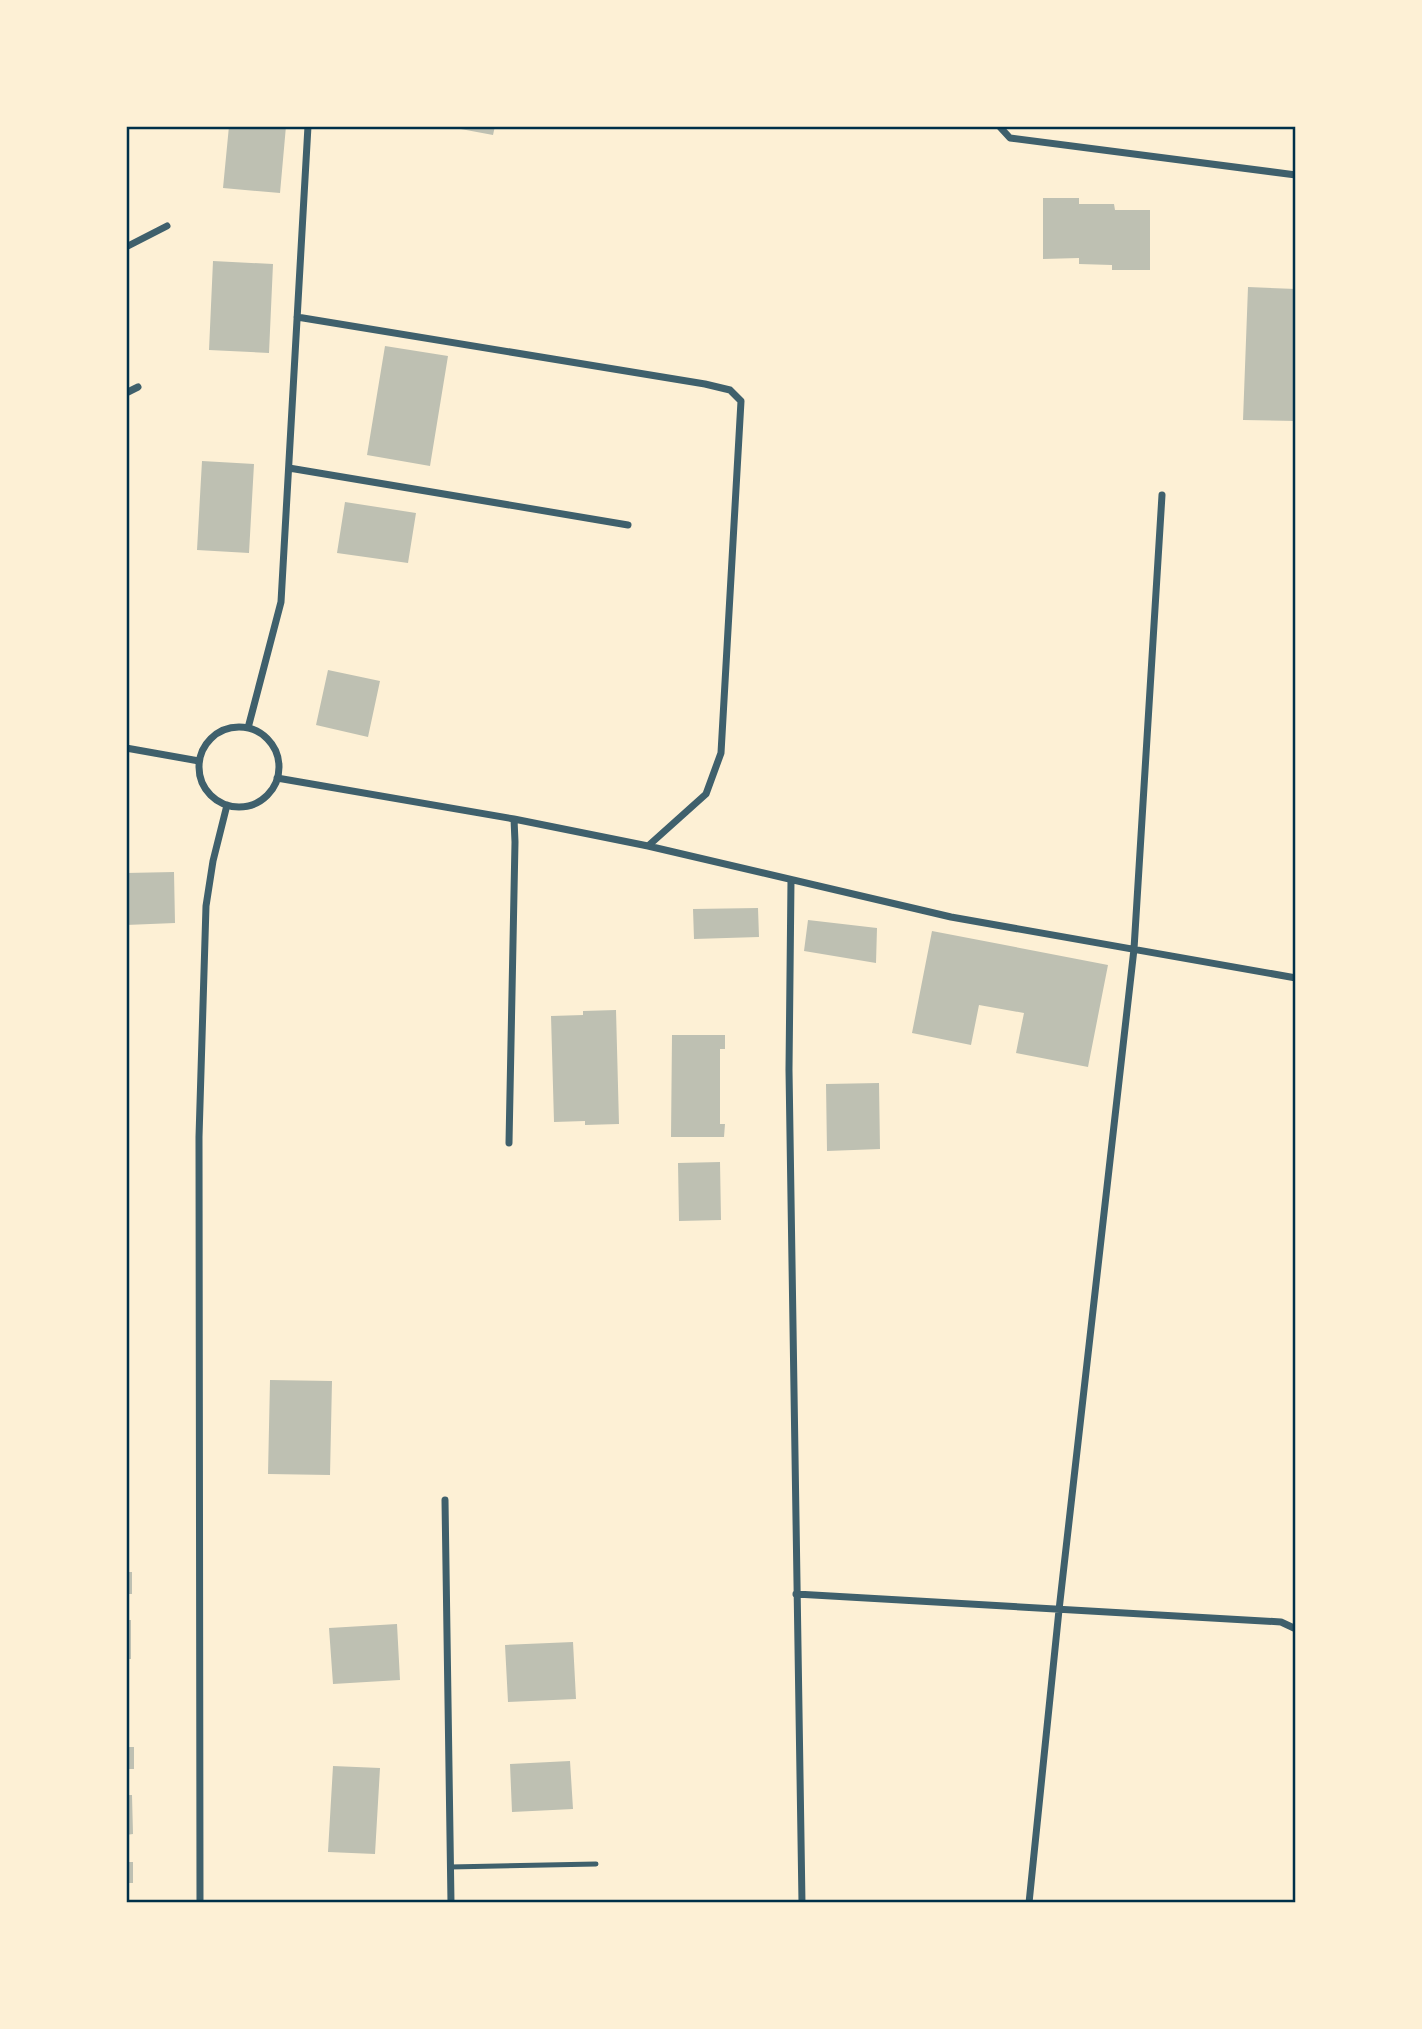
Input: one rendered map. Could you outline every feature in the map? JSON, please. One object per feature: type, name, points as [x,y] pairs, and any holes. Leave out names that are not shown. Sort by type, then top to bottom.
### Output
[{"type":"street","points":[[248,728],[281,602],[308,126]]},
{"type":"street","points":[[999,126],[1010,138],[1296,175]]},
{"type":"street","points":[[126,247],[167,226]]},
{"type":"street","points":[[297,317],[705,384],[730,390],[741,401],[721,753],[706,794],[648,846]]},
{"type":"street","points":[[126,393],[138,387]]},
{"type":"street","points":[[289,468],[628,524]]},
{"type":"street","points":[[1029,1903],[1059,1610],[1134,949],[1162,495]]},
{"type":"street","points":[[248,728],[260,733],[272,746],[278,764],[277,778],[268,794],[257,802],[227,805],[216,800],[202,783],[199,773],[204,746],[225,729],[248,728]]},
{"type":"street","points":[[126,748],[200,761]]},
{"type":"street","points":[[277,778],[514,819],[648,846],[951,918],[1296,978]]},
{"type":"street","points":[[200,1903],[199,1138],[206,906],[213,860],[227,805]]},
{"type":"street","points":[[509,1143],[514,819]]},
{"type":"street","points":[[790,880],[789,1070],[802,1903]]},
{"type":"street","points":[[445,1500],[451,1903]]},
{"type":"street","points":[[796,1594],[1282,1622],[1296,1629]]},
{"type":"lane","points":[[450,1867],[596,1864]]},
{"type":"building","points":[[229,126],[286,126],[280,193],[223,188]]},
{"type":"building","points":[[450,126],[495,126],[493,135]]},
{"type":"building","points":[[1043,198],[1079,198],[1079,204],[1114,204],[1115,210],[1150,210],[1150,270],[1112,270],[1112,265],[1079,264],[1079,258],[1043,259]]},
{"type":"building","points":[[213,261],[273,264],[269,353],[209,350]]},
{"type":"building","points":[[1248,287],[1296,289],[1296,421],[1243,420]]},
{"type":"building","points":[[385,346],[448,356],[430,466],[367,455]]},
{"type":"building","points":[[202,461],[254,464],[249,553],[197,550]]},
{"type":"building","points":[[345,502],[416,513],[408,563],[337,553]]},
{"type":"building","points":[[328,670],[380,681],[368,737],[316,725]]},
{"type":"building","points":[[174,872],[175,923],[126,925],[126,873]]},
{"type":"building","points":[[758,908],[759,937],[694,939],[693,909]]},
{"type":"building","points":[[808,920],[877,928],[876,963],[804,951]]},
{"type":"building","points":[[932,931],[1108,965],[1088,1067],[1016,1053],[1024,1013],[979,1005],[971,1045],[912,1033]]},
{"type":"building","points":[[616,1010],[619,1124],[554,1122],[551,1016]]},
{"type":"building","points":[[672,1035],[725,1035],[725,1049],[720,1049],[720,1124],[725,1124],[724,1137],[671,1137]]},
{"type":"building","points":[[879,1083],[880,1149],[827,1151],[826,1084]]},
{"type":"building","points":[[720,1162],[721,1220],[679,1221],[678,1163]]},
{"type":"building","points":[[270,1380],[332,1381],[330,1475],[268,1474]]},
{"type":"building","points":[[126,1572],[132,1572],[132,1594],[126,1594]]},
{"type":"building","points":[[126,1620],[131,1620],[131,1659],[126,1659]]},
{"type":"building","points":[[397,1624],[400,1680],[333,1684],[329,1628]]},
{"type":"building","points":[[573,1642],[576,1699],[508,1702],[505,1645]]},
{"type":"building","points":[[126,1747],[134,1747],[134,1769],[126,1769]]},
{"type":"building","points":[[570,1761],[573,1809],[512,1812],[510,1764]]},
{"type":"building","points":[[333,1766],[380,1768],[375,1854],[328,1852]]},
{"type":"building","points":[[126,1795],[132,1795],[133,1834],[126,1835]]},
{"type":"building","points":[[126,1862],[133,1862],[133,1883],[126,1883]]}]
